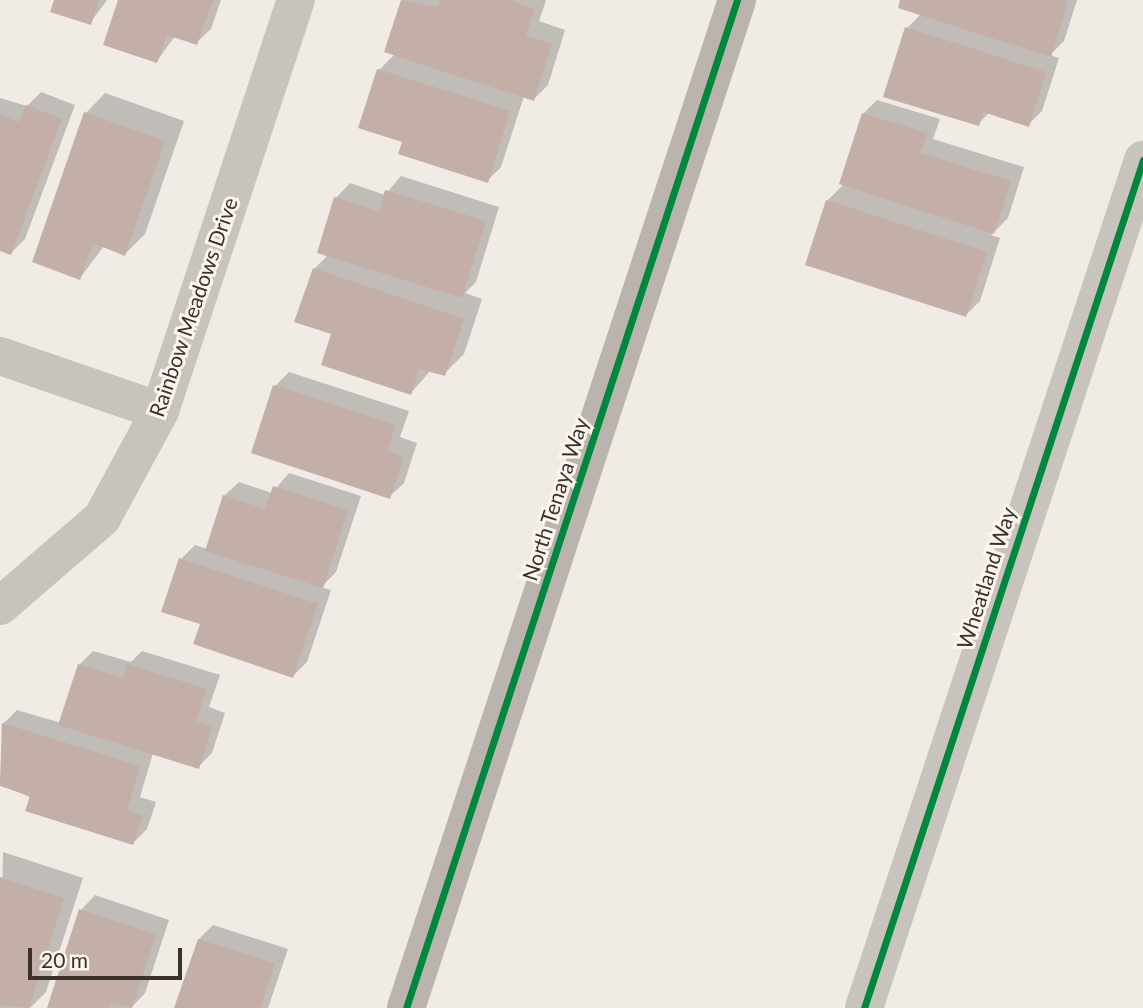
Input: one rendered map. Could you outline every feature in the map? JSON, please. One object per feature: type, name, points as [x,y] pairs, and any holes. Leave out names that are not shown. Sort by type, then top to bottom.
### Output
[{"type":"main road","name":"North Tenaya Way","points":[[406,1008],[735,0]]},
{"type":"street","name":"Rainbow Meadows Drive","points":[[0,606],[102,518],[160,411],[296,0]]},
{"type":"street","name":"Wheatland Way","points":[[863,1008],[1135,211],[1143,160]]},
{"type":"street","points":[[0,356],[160,411]]},
{"type":"building","points":[[54,0],[99,0],[91,25],[50,12]]},
{"type":"building","points":[[118,0],[213,0],[197,45],[167,35],[157,63],[103,45]]},
{"type":"building","points":[[401,0],[438,7],[440,0],[510,0],[535,9],[526,35],[552,44],[534,101],[384,52]]},
{"type":"building","points":[[900,0],[1068,2],[1051,57],[898,8]]},
{"type":"building","points":[[905,27],[1046,72],[1029,127],[983,112],[979,126],[883,97]]},
{"type":"building","points":[[377,69],[510,111],[488,183],[398,154],[402,142],[358,128]]},
{"type":"building","points":[[26,105],[62,119],[11,255],[0,251],[0,115],[19,122]]},
{"type":"building","points":[[84,112],[165,141],[125,256],[93,243],[80,280],[32,262]]},
{"type":"building","points":[[862,113],[927,133],[920,153],[1011,181],[994,234],[839,184]]},
{"type":"building","points":[[385,190],[486,221],[462,298],[317,253],[334,197],[379,211]]},
{"type":"building","points":[[826,200],[987,252],[966,317],[805,265]]},
{"type":"building","points":[[313,268],[464,319],[445,376],[419,369],[411,395],[321,365],[331,334],[294,322]]},
{"type":"building","points":[[273,385],[396,425],[387,451],[404,457],[390,499],[251,453]]},
{"type":"building","points":[[273,486],[348,510],[323,588],[205,551],[223,495],[265,509]]},
{"type":"building","points":[[179,558],[318,604],[293,678],[193,644],[200,624],[161,612]]},
{"type":"building","points":[[78,664],[123,678],[127,664],[207,689],[196,721],[212,727],[199,769],[58,725]]},
{"type":"building","points":[[2,723],[140,766],[127,811],[143,816],[133,845],[25,811],[30,796],[0,786]]},
{"type":"building","points":[[0,877],[64,898],[29,1008],[0,1005]]},
{"type":"building","points":[[79,909],[156,934],[132,1008],[111,1003],[109,1008],[47,1008]]},
{"type":"building","points":[[198,939],[275,963],[260,1008],[174,1008]]},
{"type":"cycle path","points":[[406,1008],[737,0]]},
{"type":"cycle path","points":[[864,1008],[1143,160]]}]
